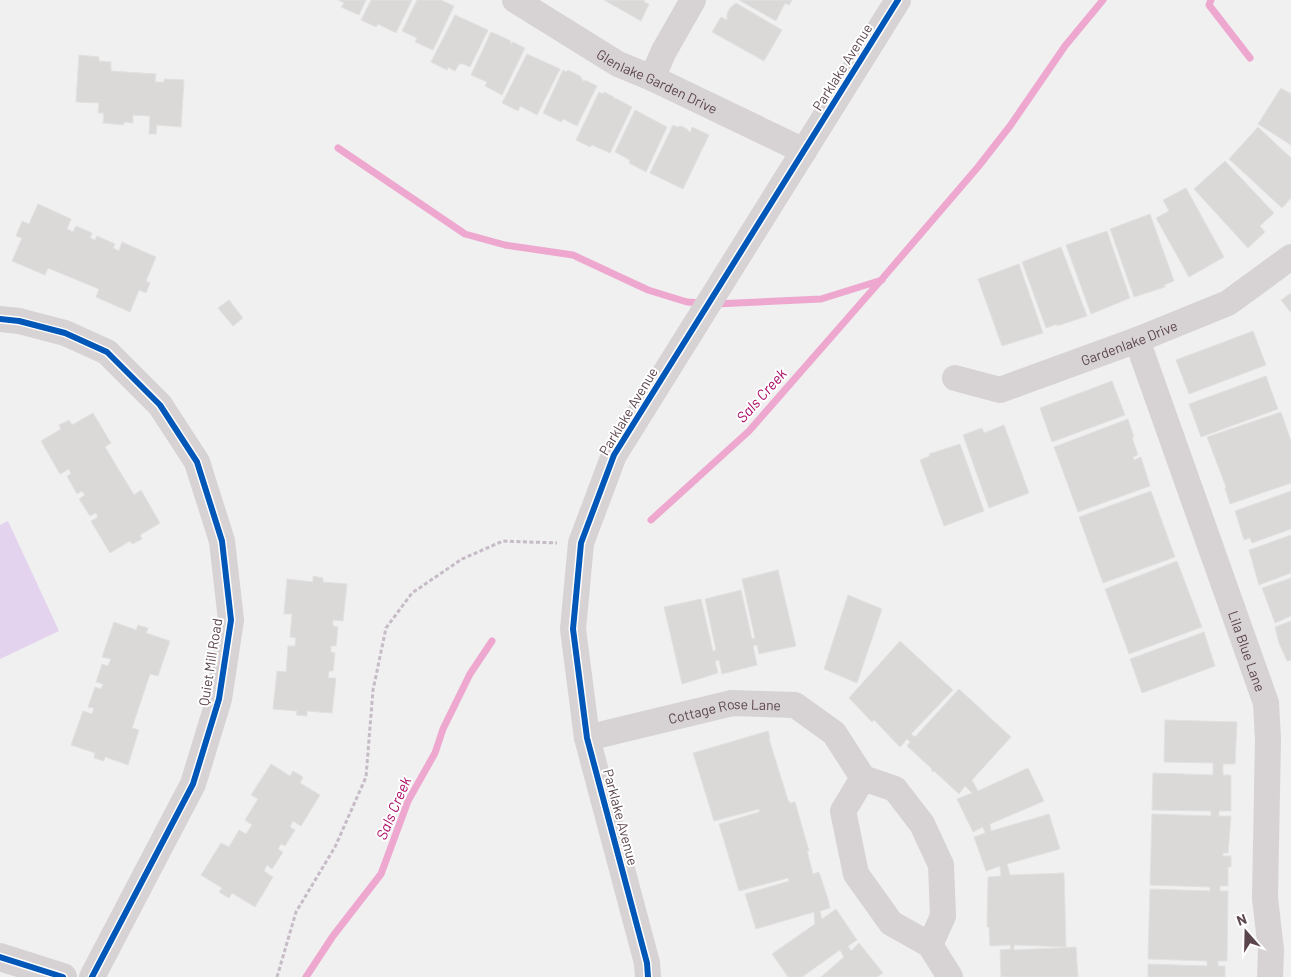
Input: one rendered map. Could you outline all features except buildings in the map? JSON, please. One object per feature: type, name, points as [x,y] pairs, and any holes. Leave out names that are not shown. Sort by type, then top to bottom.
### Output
[{"type":"main road","points":[[0,957],[62,977]]},
{"type":"street","name":"Glenlake Garden Drive","points":[[515,0],[618,64],[652,78],[804,151]]},
{"type":"street","points":[[652,78],[664,50],[693,0]]},
{"type":"street","name":"Parklake Avenue","points":[[648,977],[647,964],[586,738],[573,629],[581,543],[614,455],[898,0]]},
{"type":"street","name":"Gardenlake Drive","points":[[955,378],[1000,390],[1137,340],[1228,302],[1291,257]]},
{"type":"street","name":"Quiet Mill Road","points":[[0,319],[20,321],[65,333],[107,352],[160,405],[197,462],[222,541],[231,620],[219,699],[193,784],[92,977]]},
{"type":"street","name":"Lila Blue Lane","points":[[1137,340],[1266,703],[1268,739],[1265,898],[1270,950],[1270,977]]},
{"type":"street","name":"Cottage Rose Lane","points":[[586,738],[732,703],[795,705],[834,733],[862,778]]},
{"type":"street","points":[[930,945],[943,916],[941,865],[922,824],[895,789],[862,778],[843,811],[856,874],[891,923],[930,945],[950,977]]},
{"type":"path","points":[[277,977],[296,912],[335,847],[366,777],[372,690],[386,628],[412,593],[462,559],[495,544],[504,541],[581,543]]},
{"type":"shaded area","points":[[8,521],[59,631],[0,659],[0,525]]},
{"type":"waterway","points":[[651,520],[749,431],[882,279],[978,167],[1010,126],[1065,46],[1103,0]]},
{"type":"waterway","points":[[1211,0],[1209,5],[1250,58]]},
{"type":"waterway","points":[[338,148],[465,234],[505,245],[573,255],[648,290],[687,302],[703,303]]},
{"type":"waterway","points":[[716,304],[821,299],[882,280]]},
{"type":"waterway","name":"Sals Creek","points":[[306,977],[333,936],[381,874],[408,801],[435,753],[443,729],[470,674],[492,641]]},
{"type":"cycle path","points":[[648,977],[647,963],[587,738],[573,629],[581,543],[614,455],[898,0]]},
{"type":"cycle path","points":[[0,319],[19,321],[65,333],[107,352],[160,405],[197,462],[222,541],[231,620],[219,699],[193,784],[92,977]]},
{"type":"cycle path","points":[[0,957],[63,977]]}]
